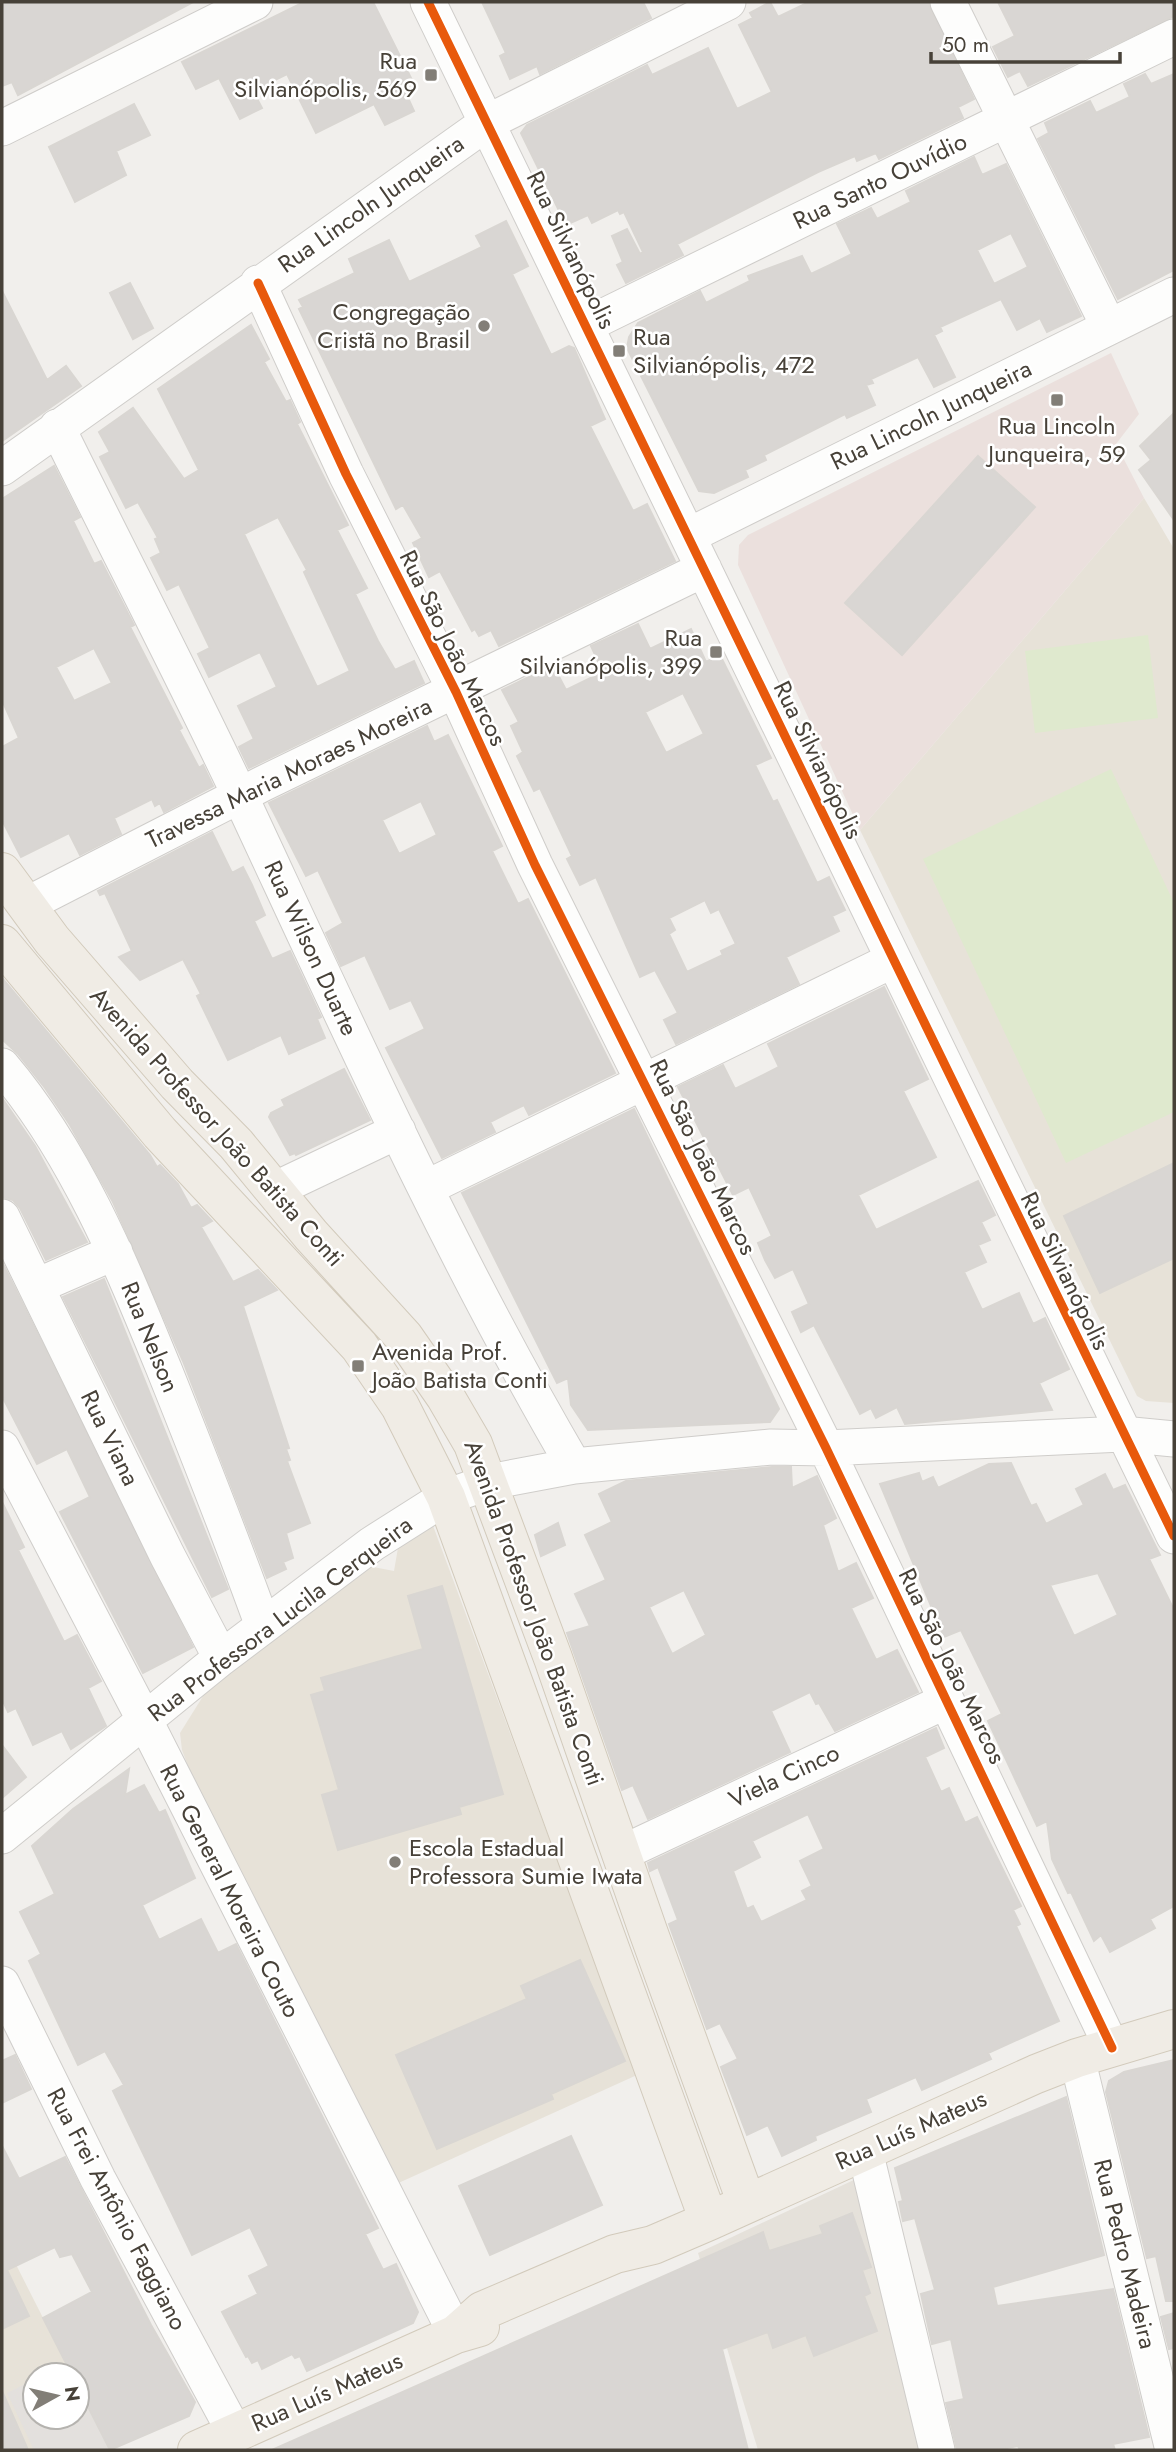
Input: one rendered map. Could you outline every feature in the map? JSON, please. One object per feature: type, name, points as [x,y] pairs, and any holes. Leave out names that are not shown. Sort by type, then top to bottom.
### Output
[{"type":"main road","name":"Avenida Professor João Batista Conti","points":[[2,872],[52,940],[177,1084],[236,1144],[404,1337],[473,1444],[489,1482],[747,2204]]},
{"type":"main road","name":"Avenida Professor João Batista Conti","points":[[2,944],[160,1133],[359,1346],[400,1406],[446,1497],[709,2221]]},
{"type":"main road","name":"Rua Luís Mateus","points":[[220,2443],[456,2334],[482,2311],[615,2254],[653,2245],[1094,2053],[1174,2029]]},
{"type":"street","points":[[3,124],[255,2]]},
{"type":"street","name":"Rua Silvianópolis","points":[[428,2],[1122,1434],[1174,1536]]},
{"type":"street","name":"Rua Lincoln Junqueira","points":[[2,468],[258,283],[488,122],[728,2]]},
{"type":"street","points":[[948,2],[1109,327]]},
{"type":"street","name":"Rua Santo Ouvídio","points":[[586,325],[1174,37]]},
{"type":"street","name":"Rua São João Marcos","points":[[258,283],[346,474],[456,691],[536,865],[826,1448],[946,1700],[1094,2053]]},
{"type":"street","name":"Rua Lincoln Junqueira","points":[[688,536],[1174,295]]},
{"type":"street","name":"Rua Wilson Duarte","points":[[57,427],[180,669],[426,1188],[519,1373],[574,1465]]},
{"type":"street","name":"Travessa Maria Moraes Moreira","points":[[26,905],[240,798],[262,784],[704,569]]},
{"type":"street","points":[[426,1188],[893,960]]},
{"type":"street","name":"Rua Nelson","points":[[2,1066],[43,1121],[95,1211],[115,1252],[226,1524],[263,1626]]},
{"type":"street","points":[[274,1189],[398,1131]]},
{"type":"street","name":"Rua Viana","points":[[2,1217],[167,1555],[221,1658]]},
{"type":"street","points":[[37,1286],[115,1252]]},
{"type":"street","name":"Rua Professora Lucila Cerqueira","points":[[2,1836],[221,1658],[372,1544],[446,1497],[489,1482],[574,1465],[771,1447],[826,1448],[1122,1434],[1174,1439]]},
{"type":"street","name":"Rua General Moreira Couto","points":[[2,1448],[145,1721],[456,2334]]},
{"type":"street","name":"Viela Cinco","points":[[622,1853],[946,1700]]},
{"type":"street","name":"Rua Frei Antônio Faggiano","points":[[2,1984],[98,2179],[220,2443]]},
{"type":"street","name":"Rua Pedro Madeira","points":[[1094,2053],[1174,2450]]},
{"type":"street","points":[[865,2151],[937,2450]]},
{"type":"shaded area","points":[[1111,353],[1139,414],[1116,444],[1144,498],[860,830],[738,565],[739,545],[748,535]]},
{"type":"shaded area","points":[[1144,498],[1174,549],[1174,1403],[1146,1401],[1137,1396],[860,830]]},
{"type":"shaded area","name":"Escola Estadual Professora Sumie Iwata","points":[[432,1523],[637,2075],[394,2185],[194,1782],[182,1750],[180,1733],[205,1693],[368,1566],[394,1571],[399,1542]]},
{"type":"shaded area","points":[[873,2171],[941,2450],[758,2450],[698,2253]]},
{"type":"shaded area","points":[[2,2237],[65,2361],[21,2361],[21,2431],[91,2431],[110,2450],[2,2450]]},
{"type":"shaded area","points":[[21,2386],[21,2423],[7,2393]]},
{"type":"shaded area","points":[[91,2413],[110,2450],[34,2450],[25,2431],[91,2431]]},
{"type":"green space","points":[[1148,635],[1158,718],[1035,733],[1025,651]]},
{"type":"green space","points":[[1111,769],[1174,903],[1174,1112],[1066,1163],[923,859]]},
{"type":"building","points":[[2,2],[193,2],[18,95],[12,82],[2,86]]},
{"type":"building","points":[[304,2],[373,2],[412,80],[402,85],[414,111],[385,125],[374,104],[316,133],[287,74],[253,91],[262,108],[240,119],[219,78],[196,89],[182,62]]},
{"type":"building","points":[[482,2],[643,2],[651,18],[540,74],[537,66],[510,79],[500,56],[506,53]]},
{"type":"building","points":[[770,2],[778,17],[809,2],[928,2],[974,99],[958,107],[963,118],[879,159],[876,153],[857,161],[855,156],[818,172],[677,244],[683,255],[626,283],[617,265],[623,262],[612,236],[627,229],[640,254],[643,252],[624,212],[620,214],[618,210],[592,223],[588,215],[566,225],[521,133],[527,125],[647,65],[652,75],[708,48],[737,109],[772,92],[739,25],[753,18],[750,13]]},
{"type":"building","points":[[998,2],[1174,2],[1174,16],[1028,86],[1020,71],[1008,77],[993,47],[1015,36]]},
{"type":"building","points":[[1145,74],[1151,84],[1174,74],[1174,270],[1118,299],[1038,139],[1049,133],[1045,123],[1090,101],[1096,113],[1130,97],[1124,84]]},
{"type":"building","points":[[134,104],[150,135],[116,151],[126,175],[75,202],[49,147]]},
{"type":"building","points":[[974,157],[982,175],[1006,164],[1081,316],[1047,332],[1040,318],[1017,330],[1001,299],[940,327],[942,331],[934,335],[955,377],[934,387],[918,357],[871,379],[873,383],[866,385],[875,405],[847,418],[845,414],[764,455],[766,460],[745,470],[748,477],[714,493],[699,491],[627,348],[629,337],[638,323],[700,291],[706,303],[750,281],[748,276],[802,256],[811,274],[830,265],[852,254],[837,224],[871,208],[877,219],[911,202],[906,191]],"holes":[[[1011,233],[1028,267],[994,284],[977,250]]]},
{"type":"building","points":[[506,221],[528,266],[512,274],[551,355],[569,346],[574,348],[605,419],[590,426],[633,511],[647,504],[675,561],[499,646],[491,630],[479,636],[475,629],[472,631],[440,571],[429,577],[413,543],[422,538],[403,505],[396,509],[299,309],[303,307],[299,300],[355,273],[349,259],[389,240],[409,282],[482,247],[476,236]]},
{"type":"building","points":[[130,283],[153,328],[133,339],[110,293]]},
{"type":"building","points":[[2,291],[47,380],[66,366],[81,386],[2,441]]},
{"type":"building","points":[[251,325],[269,359],[264,362],[286,402],[290,400],[300,422],[297,424],[348,525],[337,530],[367,588],[355,594],[395,670],[414,661],[424,683],[249,768],[239,747],[254,739],[238,706],[277,687],[260,652],[209,677],[198,654],[210,648],[179,584],[167,590],[151,558],[161,553],[155,539],[158,538],[138,502],[126,508],[100,457],[110,452],[99,432],[133,408],[184,479],[199,470],[158,389]],"holes":[[[278,517],[307,570],[304,572],[350,671],[317,687],[244,534]]]},
{"type":"building","points":[[1174,413],[1174,520],[1139,470],[1151,460],[1140,446]]},
{"type":"building","points":[[978,456],[1035,507],[902,655],[845,603]]},
{"type":"building","points":[[54,466],[80,517],[73,521],[94,564],[101,561],[134,625],[130,627],[182,728],[179,730],[199,768],[203,765],[213,786],[164,812],[160,803],[155,806],[152,799],[114,818],[121,834],[80,855],[69,833],[21,857],[2,820],[2,747],[19,738],[2,700],[2,499]],"holes":[[[94,648],[112,683],[74,701],[56,667]]]},
{"type":"building","points":[[638,624],[650,649],[691,629],[706,662],[720,655],[771,758],[755,765],[773,802],[777,800],[817,883],[829,877],[845,910],[832,916],[839,931],[786,957],[799,984],[676,1044],[664,1020],[678,1013],[655,970],[640,977],[596,877],[580,885],[567,859],[572,856],[540,788],[534,791],[517,756],[523,752],[511,726],[519,722],[502,690],[553,665],[566,690],[603,672],[591,646]],"holes":[[[683,693],[704,734],[666,753],[645,712]],[[705,900],[711,913],[719,909],[736,944],[721,951],[723,955],[687,972],[669,934],[675,930],[669,918]]]},
{"type":"building","points":[[427,726],[434,742],[448,735],[502,846],[492,851],[518,904],[528,899],[615,1073],[529,1115],[524,1105],[490,1122],[495,1132],[442,1158],[386,1048],[425,1029],[411,1000],[390,1009],[365,955],[341,966],[326,933],[343,923],[318,870],[306,876],[269,803]],"holes":[[[421,801],[437,835],[399,854],[382,820]]]},
{"type":"building","points":[[212,832],[232,873],[243,867],[252,885],[265,915],[254,921],[272,959],[290,951],[321,1017],[317,1019],[325,1038],[289,1054],[281,1035],[228,1060],[197,996],[201,994],[183,959],[140,980],[119,957],[132,951],[105,893],[100,895],[98,891]]},
{"type":"building","points":[[2,978],[150,1155],[157,1167],[160,1165],[178,1184],[191,1208],[197,1205],[212,1221],[201,1227],[233,1282],[258,1270],[277,1290],[243,1306],[289,1448],[286,1449],[290,1460],[287,1461],[310,1523],[286,1533],[293,1558],[283,1562],[286,1569],[267,1578],[183,1361],[113,1202],[70,1125],[45,1088],[18,1054],[2,1039]]},
{"type":"building","points":[[884,987],[928,1079],[903,1091],[936,1157],[858,1195],[876,1230],[978,1181],[995,1215],[981,1222],[990,1240],[978,1245],[986,1262],[964,1272],[982,1310],[1019,1293],[1033,1324],[1045,1318],[1069,1369],[1039,1383],[1052,1410],[905,1424],[897,1407],[876,1418],[871,1408],[860,1414],[814,1325],[801,1332],[792,1312],[809,1304],[793,1269],[775,1278],[765,1260],[758,1243],[772,1236],[749,1187],[733,1195],[678,1087],[723,1065],[735,1089],[779,1067],[768,1044]]},
{"type":"building","points":[[344,1069],[370,1120],[296,1155],[290,1155],[269,1117],[271,1113],[285,1106],[282,1100]]},
{"type":"building","points":[[2,1098],[35,1146],[87,1242],[46,1260],[20,1208],[13,1200],[2,1197]]},
{"type":"building","points":[[634,1109],[779,1409],[770,1422],[588,1430],[571,1405],[568,1378],[557,1383],[462,1193]]},
{"type":"building","points":[[1174,1163],[1174,1258],[1100,1293],[1064,1216]]},
{"type":"building","points":[[2,1262],[193,1647],[143,1673],[60,1512],[90,1497],[67,1449],[37,1464],[2,1396]]},
{"type":"building","points":[[104,1279],[228,1589],[212,1597],[63,1297]]},
{"type":"building","points":[[1011,1463],[1031,1506],[1036,1504],[1046,1524],[1084,1505],[1076,1489],[1105,1474],[1113,1490],[1125,1485],[1160,1555],[1149,1559],[1174,1610],[1174,1906],[1150,1919],[1155,1928],[1110,1952],[1101,1935],[1094,1941],[1071,1892],[1068,1893],[1052,1859],[1047,1821],[1037,1826],[988,1721],[1002,1714],[961,1630],[944,1637],[880,1484],[919,1473],[922,1482],[933,1477],[938,1488],[989,1464]],"holes":[[[1098,1573],[1118,1615],[1074,1636],[1050,1585]]]},
{"type":"building","points":[[791,1467],[792,1488],[817,1476],[836,1518],[823,1525],[838,1572],[856,1563],[873,1598],[851,1608],[876,1660],[897,1650],[918,1692],[835,1731],[810,1692],[771,1711],[790,1752],[648,1819],[633,1785],[622,1790],[567,1633],[590,1626],[575,1594],[606,1580],[585,1535],[612,1522],[599,1494],[626,1481]],"holes":[[[684,1590],[706,1635],[672,1654],[649,1607]]]},
{"type":"building","points":[[2,1502],[24,1547],[18,1550],[64,1642],[77,1635],[101,1681],[88,1688],[106,1726],[71,1749],[62,1731],[33,1745],[16,1708],[8,1712],[2,1699]]},
{"type":"building","points":[[558,1523],[565,1545],[541,1556],[535,1535]]},
{"type":"building","points":[[442,1586],[503,1794],[459,1807],[461,1814],[338,1850],[322,1795],[339,1790],[311,1695],[325,1691],[321,1678],[423,1649],[408,1596]]},
{"type":"building","points":[[936,1728],[944,1748],[925,1757],[941,1792],[949,1788],[965,1823],[977,1817],[1021,1906],[1013,1910],[1020,1924],[1016,1926],[1059,2021],[988,2053],[991,2059],[922,2090],[916,2077],[866,2099],[871,2112],[815,2136],[816,2140],[782,2156],[768,2125],[747,2135],[721,2067],[738,2059],[720,2023],[707,2029],[669,1924],[678,1920],[658,1867],[650,1871],[648,1863]],"holes":[[[808,1814],[824,1849],[800,1861],[812,1886],[802,1891],[807,1900],[761,1922],[753,1906],[747,1909],[733,1871],[760,1857],[752,1841]]]},
{"type":"building","points":[[2,1745],[26,1777],[2,1798]]},
{"type":"building","points":[[129,1769],[125,1795],[144,1785],[159,1813],[165,1810],[195,1878],[142,1905],[159,1940],[201,1919],[218,1953],[236,1944],[378,2228],[365,2234],[383,2270],[396,2264],[418,2312],[413,2323],[307,2371],[300,2356],[295,2358],[292,2354],[262,2369],[258,2360],[252,2363],[248,2356],[246,2357],[222,2312],[258,2294],[249,2276],[269,2266],[250,2227],[192,2255],[113,2091],[124,2085],[105,2051],[78,2065],[29,1961],[41,1954],[20,1912],[55,1894],[32,1846],[73,1809]]},
{"type":"building","points":[[580,1960],[625,2061],[551,2094],[553,2099],[437,2149],[396,2055],[527,1999],[521,1986]]},
{"type":"building","points":[[15,2055],[31,2089],[2,2103],[2,2061]]},
{"type":"building","points":[[1174,2060],[1174,2301],[1166,2301],[1156,2256],[1147,2258],[1106,2092],[1109,2081],[1124,2072]]},
{"type":"building","points":[[1066,2097],[1104,2255],[993,2287],[997,2306],[1113,2289],[1149,2437],[1113,2444],[1115,2450],[1020,2450],[1018,2446],[997,2450],[957,2450],[946,2403],[964,2399],[951,2339],[932,2344],[921,2294],[935,2290],[915,2218],[903,2221],[899,2202],[903,2201],[895,2168]]},
{"type":"building","points":[[571,2136],[602,2205],[490,2255],[459,2186]]},
{"type":"building","points":[[2,2146],[19,2179],[65,2157],[151,2325],[195,2402],[189,2416],[110,2450],[91,2413],[91,2361],[65,2361],[43,2318],[92,2292],[72,2254],[60,2257],[55,2247],[7,2270],[29,2316],[2,2329]]},
{"type":"building","points":[[852,2213],[871,2267],[862,2270],[870,2293],[864,2296],[877,2331],[814,2356],[806,2335],[773,2348],[768,2332],[722,2349],[748,2450],[272,2450],[763,2232],[769,2251],[823,2234],[820,2226]]},
{"type":"building","points":[[1174,2313],[1174,2348],[1169,2349],[1161,2317]]},
{"type":"building","points":[[2,2391],[28,2450],[2,2450]]},
{"type":"cycle path","points":[[428,2],[1174,1536]]},
{"type":"cycle path","points":[[258,283],[346,474],[456,692],[535,865],[826,1448],[1112,2048]]},
{"type":"place","name":"Rua Silvianópolis, 569","points":[[431,75]]},
{"type":"place","name":"Congregação Cristã no Brasil","points":[[484,326]]},
{"type":"place","name":"Rua Silvianópolis, 472","points":[[619,351]]},
{"type":"place","name":"Rua Lincoln Junqueira, 59","points":[[1057,400]]},
{"type":"place","name":"Rua Silvianópolis, 399","points":[[716,652]]},
{"type":"place","name":"Avenida Prof. João Batista Conti","points":[[358,1366]]},
{"type":"place","name":"Escola Estadual Professora Sumie Iwata","points":[[395,1862]]}]
